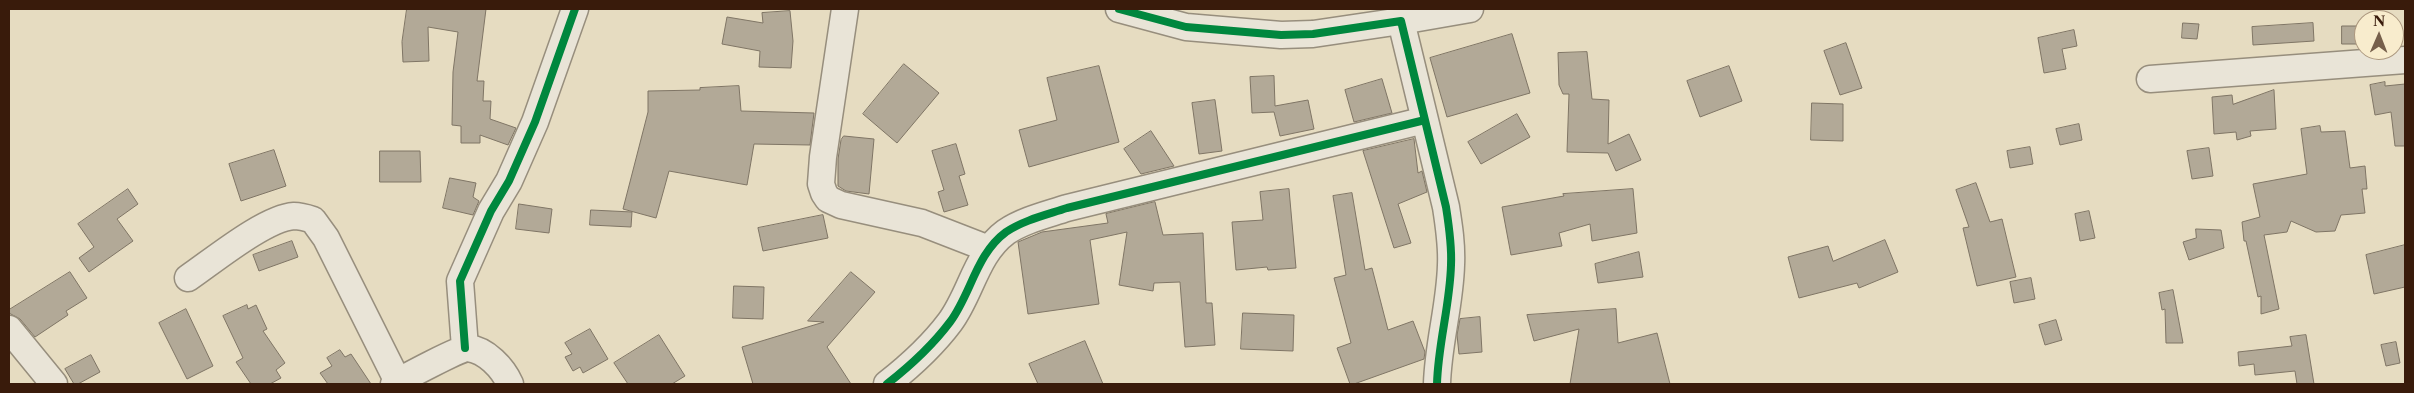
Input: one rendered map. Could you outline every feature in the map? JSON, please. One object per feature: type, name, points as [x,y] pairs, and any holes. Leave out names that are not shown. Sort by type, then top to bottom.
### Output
[{"type":"street","points":[[465,348],[460,281],[491,211],[509,180],[535,122],[575,9]]},
{"type":"street","points":[[845,9],[823,157],[820,184],[824,193],[828,199],[841,205],[922,222],[989,249]]},
{"type":"street","points":[[1119,9],[1186,27],[1281,35],[1313,34],[1401,22],[1470,9]]},
{"type":"street","points":[[1401,22],[1446,207],[1451,238],[1452,266],[1440,341],[1437,384]]},
{"type":"street","points":[[2150,79],[2405,60]]},
{"type":"street","points":[[887,384],[918,358],[950,321],[989,249],[1004,233],[1019,224],[1066,208],[1425,120]]},
{"type":"street","points":[[188,278],[236,245],[276,221],[294,216],[313,220],[334,252],[396,383],[465,348],[482,351],[506,375],[510,384]]},
{"type":"street","points":[[9,329],[54,384]]},
{"type":"building","points":[[407,9],[486,9],[477,81],[484,81],[483,101],[491,101],[490,119],[516,128],[508,145],[480,135],[480,143],[461,143],[461,126],[452,125],[453,72],[458,32],[428,27],[429,61],[403,62],[402,42]]},
{"type":"building","points":[[790,11],[793,41],[791,68],[759,67],[760,51],[722,44],[727,17],[763,23],[762,13]]},
{"type":"building","points":[[2183,23],[2199,24],[2197,39],[2182,38]]},
{"type":"building","points":[[2313,23],[2314,41],[2253,45],[2252,27]]},
{"type":"building","points":[[2342,26],[2354,26],[2354,44],[2342,44]]},
{"type":"building","points":[[2074,30],[2077,46],[2062,49],[2066,69],[2044,73],[2038,38]]},
{"type":"building","points":[[1512,34],[1530,93],[1447,117],[1430,58]]},
{"type":"building","points":[[1846,43],[1862,88],[1840,95],[1824,51]]},
{"type":"building","points":[[1587,52],[1592,99],[1609,100],[1608,144],[1629,134],[1641,160],[1616,171],[1608,153],[1567,152],[1569,94],[1563,94],[1559,85],[1558,53]]},
{"type":"building","points":[[904,64],[939,93],[897,143],[863,114]]},
{"type":"building","points":[[1099,66],[1119,142],[1029,167],[1019,130],[1057,120],[1047,78]]},
{"type":"building","points":[[1729,66],[1742,101],[1700,117],[1687,81]]},
{"type":"building","points":[[1274,76],[1275,106],[1308,100],[1314,129],[1280,136],[1274,112],[1252,113],[1250,77]]},
{"type":"building","points":[[1382,79],[1392,113],[1354,122],[1345,90]]},
{"type":"building","points":[[2385,82],[2385,86],[2405,84],[2405,146],[2395,146],[2391,112],[2375,115],[2370,85]]},
{"type":"building","points":[[739,86],[741,111],[814,113],[810,145],[754,144],[747,185],[669,171],[656,218],[623,209],[648,112],[648,91],[700,90],[700,88]]},
{"type":"building","points":[[2274,90],[2276,129],[2250,131],[2251,136],[2237,140],[2236,132],[2214,134],[2212,97],[2232,95],[2233,104]]},
{"type":"building","points":[[1215,100],[1222,151],[1199,154],[1192,103]]},
{"type":"building","points":[[1812,103],[1843,104],[1843,141],[1811,140]]},
{"type":"building","points":[[1517,114],[1530,137],[1481,164],[1468,142]]},
{"type":"building","points":[[2079,124],[2082,140],[2060,145],[2056,129]]},
{"type":"building","points":[[2320,126],[2321,132],[2345,131],[2350,168],[2365,166],[2367,189],[2362,189],[2365,213],[2341,215],[2335,231],[2316,232],[2291,221],[2287,232],[2264,235],[2279,309],[2261,314],[2261,296],[2258,297],[2246,241],[2244,241],[2242,222],[2260,217],[2253,184],[2307,174],[2301,129]]},
{"type":"building","points":[[1151,131],[1174,166],[1141,174],[1124,149]]},
{"type":"building","points":[[844,136],[874,139],[869,194],[846,191],[838,186],[838,159],[841,140]]},
{"type":"building","points":[[1414,139],[1418,173],[1422,171],[1427,192],[1398,204],[1411,243],[1394,248],[1363,151]]},
{"type":"building","points":[[956,144],[965,174],[959,176],[968,205],[944,212],[938,192],[944,190],[932,151]]},
{"type":"building","points":[[2030,147],[2033,164],[2010,168],[2007,151]]},
{"type":"building","points":[[2209,148],[2213,176],[2192,179],[2187,151]]},
{"type":"building","points":[[274,150],[286,186],[241,201],[229,164]]},
{"type":"building","points":[[380,151],[420,151],[421,182],[380,182]]},
{"type":"building","points":[[450,178],[476,183],[473,197],[479,201],[473,215],[443,208]]},
{"type":"building","points":[[1976,183],[1990,222],[2002,219],[2016,277],[1977,286],[1963,228],[1969,227],[1956,190]]},
{"type":"building","points":[[128,189],[138,204],[117,219],[133,241],[89,272],[79,258],[94,247],[78,224]]},
{"type":"building","points":[[1289,189],[1296,268],[1268,270],[1267,267],[1236,270],[1232,222],[1263,220],[1260,192]]},
{"type":"building","points":[[1633,189],[1637,233],[1592,241],[1590,224],[1559,233],[1562,246],[1511,255],[1502,207],[1564,196],[1563,194]]},
{"type":"building","points":[[1352,193],[1365,270],[1372,268],[1388,330],[1413,321],[1425,352],[1424,359],[1350,384],[1337,348],[1351,343],[1334,278],[1346,275],[1333,196]]},
{"type":"building","points":[[1155,202],[1163,235],[1203,233],[1206,303],[1212,303],[1215,345],[1185,347],[1180,282],[1154,283],[1153,291],[1119,285],[1127,232],[1090,240],[1099,304],[1028,314],[1018,242],[1042,232],[1108,223],[1106,214]]},
{"type":"building","points":[[519,204],[552,209],[549,233],[516,229]]},
{"type":"building","points":[[591,210],[632,212],[631,227],[590,225]]},
{"type":"building","points":[[2089,211],[2095,238],[2080,241],[2075,214]]},
{"type":"building","points":[[823,215],[828,238],[763,251],[758,228]]},
{"type":"building","points":[[2196,229],[2221,230],[2224,248],[2189,260],[2183,242],[2196,238]]},
{"type":"building","points":[[1885,240],[1898,272],[1859,288],[1857,283],[1799,298],[1788,257],[1828,246],[1833,261]]},
{"type":"building","points":[[292,241],[298,257],[259,271],[253,255]]},
{"type":"building","points":[[2405,245],[2405,287],[2374,294],[2366,255]]},
{"type":"building","points":[[1639,252],[1643,277],[1598,283],[1595,264]]},
{"type":"building","points":[[70,272],[87,298],[66,311],[68,315],[35,337],[20,319],[9,313],[9,310]]},
{"type":"building","points":[[851,272],[875,292],[827,347],[851,384],[753,384],[742,347],[824,322],[808,321]]},
{"type":"building","points":[[2031,278],[2035,299],[2014,303],[2010,282]]},
{"type":"building","points":[[734,286],[764,287],[763,319],[733,318]]},
{"type":"building","points":[[2173,290],[2183,343],[2166,343],[2165,309],[2162,310],[2159,293]]},
{"type":"building","points":[[247,305],[248,309],[256,305],[267,329],[263,331],[285,363],[276,370],[281,378],[270,384],[251,384],[236,362],[243,358],[223,316]]},
{"type":"building","points":[[186,309],[213,366],[187,379],[159,323]]},
{"type":"building","points":[[1616,309],[1618,343],[1657,333],[1670,384],[1570,384],[1579,329],[1534,341],[1527,315]]},
{"type":"building","points":[[1243,313],[1294,315],[1293,351],[1241,349]]},
{"type":"building","points":[[1480,317],[1482,352],[1459,354],[1457,335],[1460,319]]},
{"type":"building","points":[[2056,320],[2062,340],[2045,345],[2039,325]]},
{"type":"building","points":[[590,329],[608,359],[583,373],[580,367],[573,371],[565,357],[572,354],[565,343]]},
{"type":"building","points":[[659,335],[685,376],[672,384],[628,384],[614,363]]},
{"type":"building","points":[[2306,335],[2314,384],[2297,384],[2295,371],[2255,375],[2254,364],[2239,366],[2238,352],[2292,346],[2290,337]]},
{"type":"building","points":[[1085,341],[1103,384],[1038,384],[1029,364]]},
{"type":"building","points":[[2396,342],[2400,363],[2386,366],[2381,345]]},
{"type":"building","points":[[340,350],[345,357],[351,354],[371,384],[328,384],[320,373],[332,366],[327,358]]},
{"type":"building","points":[[91,355],[100,372],[78,384],[74,384],[65,369]]},
{"type":"cycle path","points":[[465,348],[460,281],[491,211],[509,181],[535,122],[575,9]]},
{"type":"cycle path","points":[[1119,9],[1186,27],[1281,35],[1313,34],[1401,21],[1446,207],[1450,236],[1449,295],[1439,354],[1437,384]]},
{"type":"cycle path","points":[[887,384],[920,355],[943,331],[957,311],[988,251],[1006,232],[1020,224],[1067,208],[1425,120]]}]
